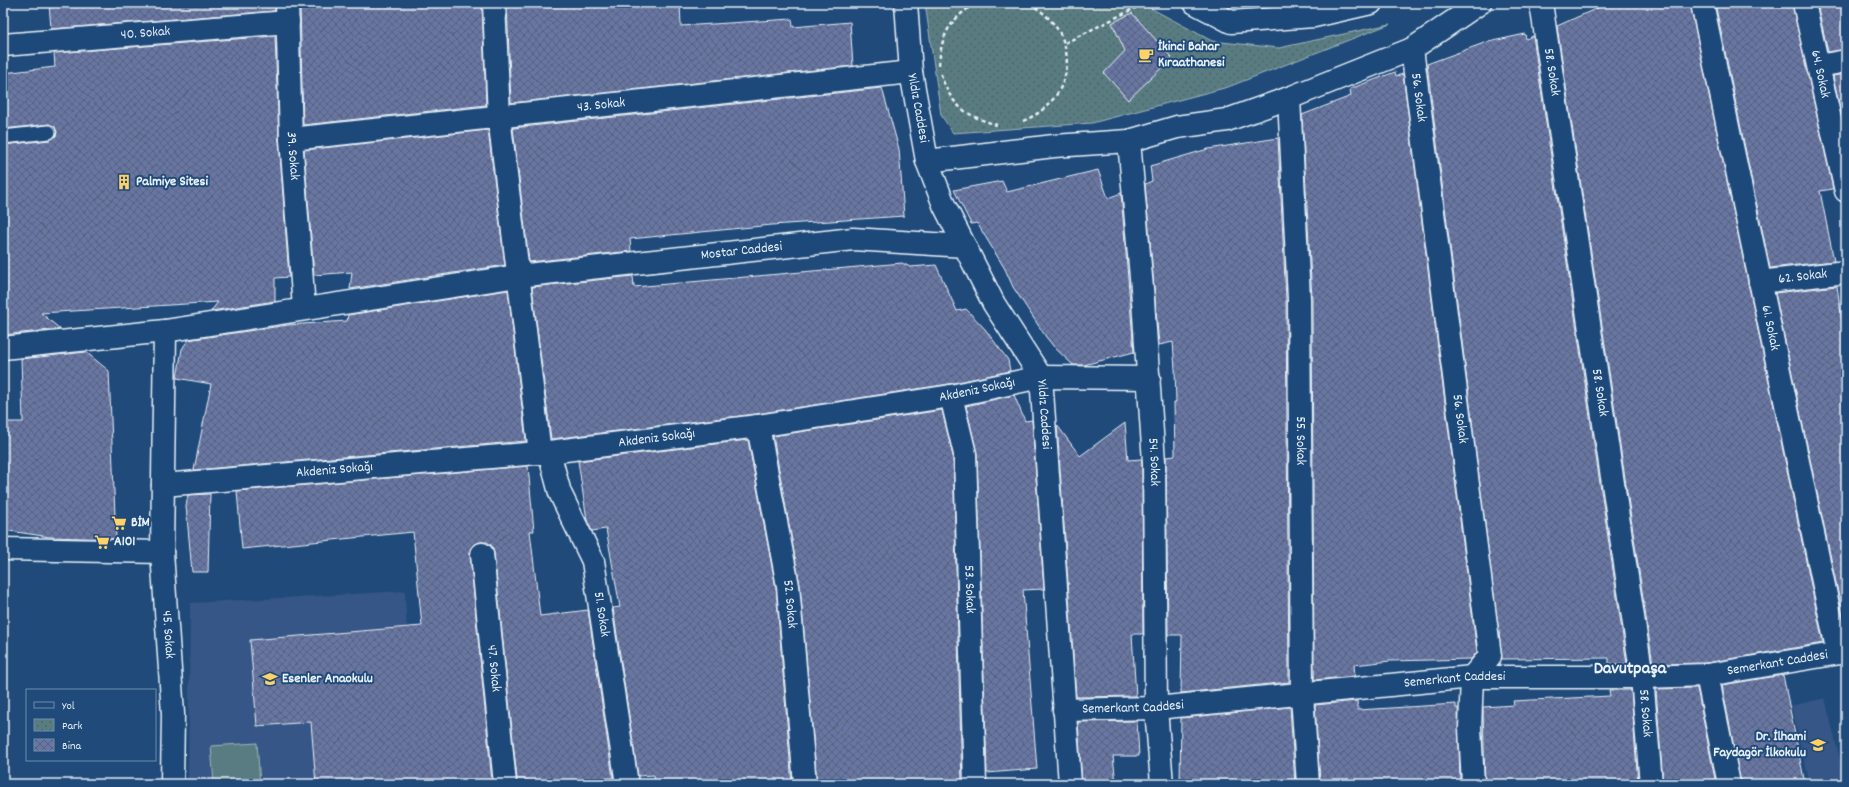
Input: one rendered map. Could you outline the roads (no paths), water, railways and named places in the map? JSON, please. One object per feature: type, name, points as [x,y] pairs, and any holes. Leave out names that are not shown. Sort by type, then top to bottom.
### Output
[{"type":"street","name":"51. Sokak","points":[[494,3],[499,117],[518,276],[545,452],[560,492],[593,561],[627,784]]},
{"type":"street","name":"Yıldız Caddesi","points":[[906,3],[911,72],[927,161],[944,205],[994,304],[1041,377],[1070,784]]},
{"type":"street","points":[[1195,3],[1231,22],[1314,16],[1372,3]]},
{"type":"street","points":[[927,161],[1054,146],[1129,141],[1177,127],[1227,120],[1289,98],[1412,49],[1480,3]]},
{"type":"street","name":"58. Sokak","points":[[1541,3],[1642,677],[1651,784]]},
{"type":"street","name":"61. Sokak","points":[[1702,3],[1760,282],[1842,653]]},
{"type":"street","name":"64. Sokak","points":[[1804,3],[1846,191]]},
{"type":"street","name":"40. Sokak","points":[[3,45],[287,13]]},
{"type":"street","name":"39. Sokak","points":[[287,13],[291,139],[304,308]]},
{"type":"street","name":"56. Sokak","points":[[1412,49],[1490,656],[1472,677]]},
{"type":"street","points":[[1819,66],[1846,61]]},
{"type":"street","name":"43. Sokak","points":[[291,139],[911,72]]},
{"type":"street","name":"55. Sokak","points":[[1289,98],[1299,299],[1302,695],[1308,784]]},
{"type":"street","name":"54. Sokak","points":[[1129,141],[1149,378],[1154,462],[1156,708],[1162,784]]},
{"type":"street","name":"Mostar Caddesi","points":[[3,348],[165,331],[304,308],[518,276],[853,240],[965,246]]},
{"type":"street","name":"62. Sokak","points":[[1760,282],[1846,272]]},
{"type":"street","name":"45. Sokak","points":[[165,331],[162,552],[173,714],[172,784]]},
{"type":"street","name":"Akdeniz Sokağı","points":[[163,485],[545,452],[758,426],[951,396],[1041,377],[1149,378]]},
{"type":"street","name":"53. Sokak","points":[[951,396],[965,454],[975,784]]},
{"type":"street","name":"52. Sokak","points":[[758,426],[788,586],[805,784]]},
{"type":"street","points":[[3,549],[162,552]]},
{"type":"street","name":"47. Sokak","points":[[482,554],[505,784]]},
{"type":"street","name":"Semerkant Caddesi","points":[[1064,710],[1156,708],[1302,695],[1472,677],[1642,677],[1707,675],[1842,653]]},
{"type":"street","points":[[1707,675],[1729,784]]},
{"type":"street","points":[[1472,677],[1470,728],[1473,784]]},
{"type":"street","points":[[1064,784],[1070,784]]},
{"type":"lane","points":[[3,137],[49,132]]},
{"type":"place","name":"İkinci Bahar Kıraathanesi","points":[[1146,55]]},
{"type":"place","name":"Palmiye Sitesi","points":[[124,182]]},
{"type":"place","name":"BİM","points":[[119,523]]},
{"type":"place","name":"A101","points":[[102,542]]},
{"type":"place","name":"Esenler Anaokulu","points":[[270,679]]},
{"type":"place","name":"Dr. İlhami Faydagör İlkokulu","points":[[1818,745]]},
{"type":"district","name":"Davutpaşa","points":[[1630,669]]}]
